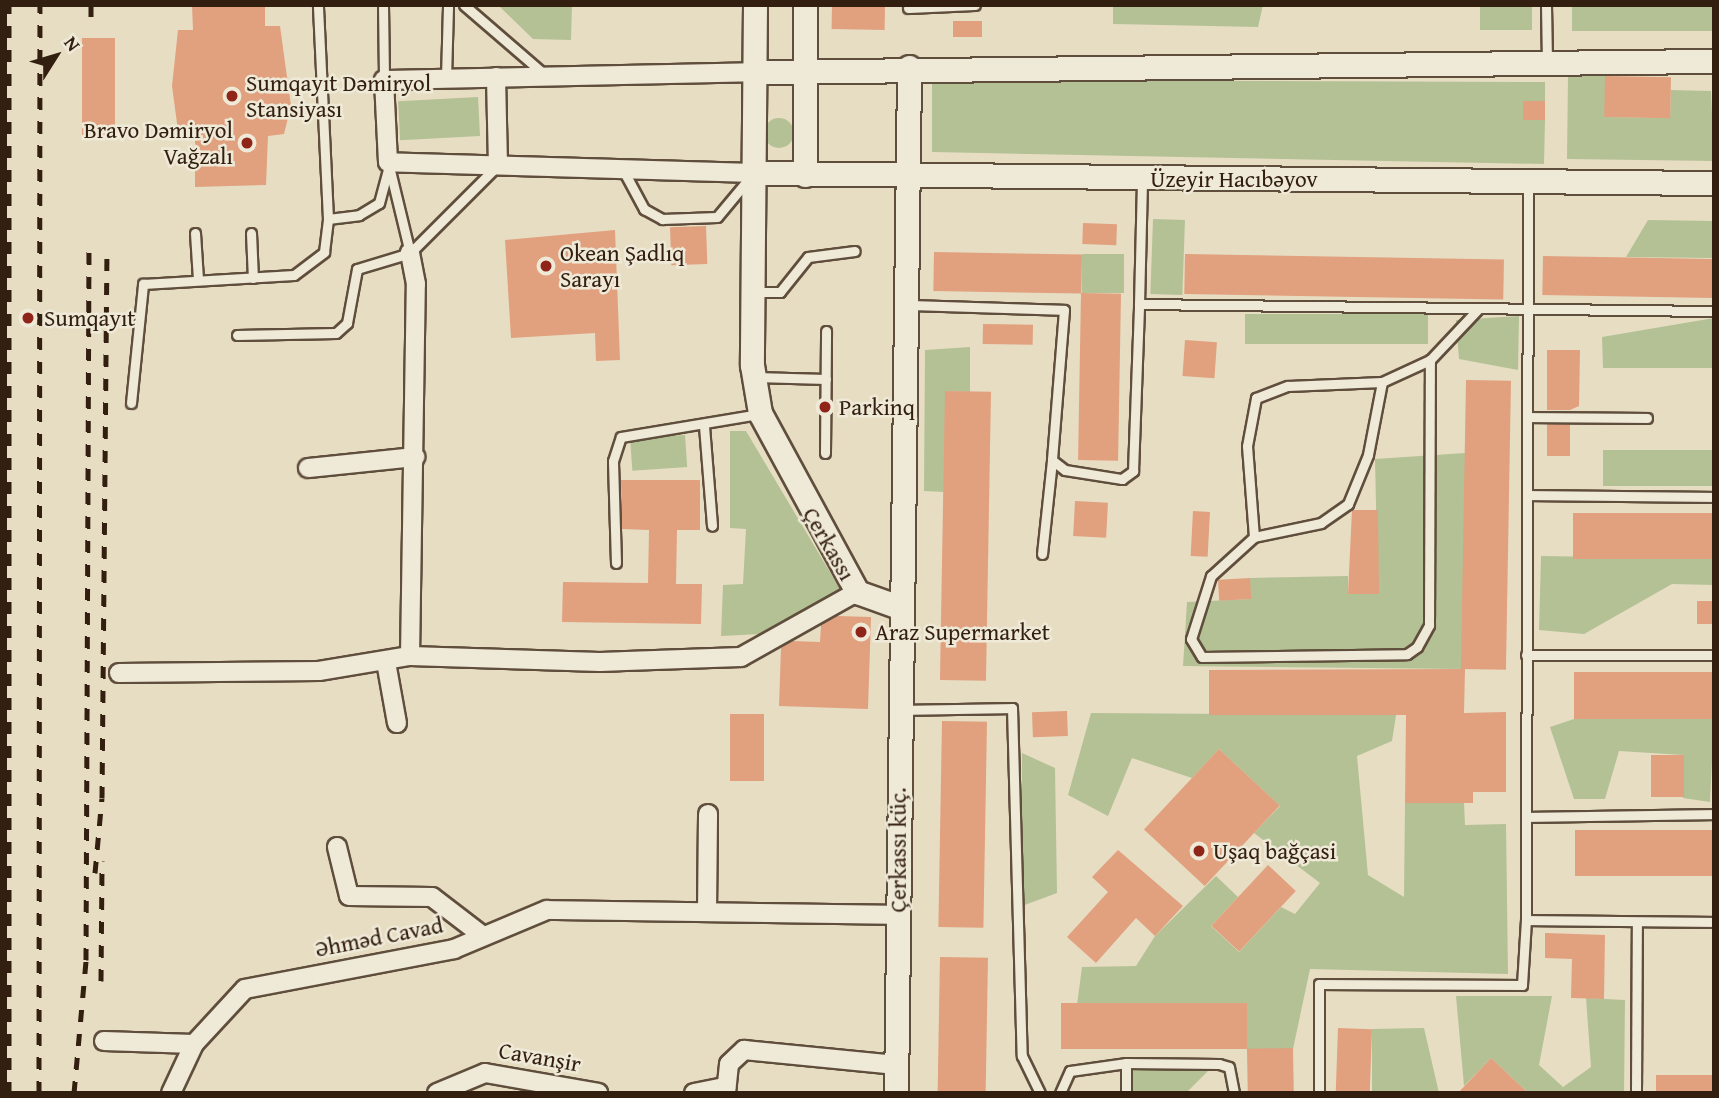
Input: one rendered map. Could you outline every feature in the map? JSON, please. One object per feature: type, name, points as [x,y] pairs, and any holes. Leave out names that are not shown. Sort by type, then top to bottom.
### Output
[{"type":"street","name":"Çerkassı","points":[[755,5],[753,377],[760,413],[857,592],[899,607]]},
{"type":"street","points":[[805,5],[805,175]]},
{"type":"street","points":[[753,173],[388,162],[384,80],[805,69],[1547,60],[1714,61]]},
{"type":"street","points":[[899,607],[904,178],[909,68]]},
{"type":"street","points":[[496,77],[498,164]]},
{"type":"street","name":"Üzeyir Hacıbəyov","points":[[753,173],[904,178],[1714,183]]},
{"type":"street","points":[[410,656],[415,457],[411,253]]},
{"type":"street","points":[[308,468],[415,457]]},
{"type":"street","points":[[119,673],[319,671],[410,656],[600,662],[741,657],[857,592]]},
{"type":"street","name":"Çerkassı küç.","points":[[896,1093],[899,607]]},
{"type":"street","points":[[386,662],[397,723]]},
{"type":"street","points":[[707,912],[708,814]]},
{"type":"street","points":[[337,847],[349,896],[432,897],[483,936]]},
{"type":"street","name":"Əhməd Cavad","points":[[171,1093],[194,1044],[233,1000],[258,983],[432,954],[547,910],[898,915]]},
{"type":"street","points":[[104,1041],[194,1044]]},
{"type":"street","points":[[694,1093],[726,1090],[733,1054],[744,1050],[896,1065]]},
{"type":"street","name":"Cavanşir","points":[[437,1093],[485,1073],[598,1093]]},
{"type":"lane","points":[[131,403],[143,284],[253,278],[306,269],[324,252],[328,219],[318,5]]},
{"type":"lane","points":[[383,5],[384,80]]},
{"type":"lane","points":[[446,78],[448,5]]},
{"type":"lane","points":[[464,5],[546,76]]},
{"type":"lane","points":[[908,9],[975,5]]},
{"type":"lane","points":[[1546,5],[1547,60]]},
{"type":"lane","points":[[328,219],[359,215],[379,203],[388,162]]},
{"type":"lane","points":[[388,162],[411,253]]},
{"type":"lane","points":[[237,335],[336,333],[347,323],[358,269],[411,253],[498,164]]},
{"type":"lane","points":[[622,169],[644,209],[663,219],[717,217],[753,173]]},
{"type":"lane","points":[[1052,460],[1065,470],[1122,479],[1133,471],[1142,179]]},
{"type":"lane","points":[[1319,1093],[1320,984],[1522,985],[1528,817],[1528,182]]},
{"type":"lane","points":[[195,233],[198,280]]},
{"type":"lane","points":[[251,233],[253,278]]},
{"type":"lane","points":[[753,292],[780,292],[808,257],[855,251]]},
{"type":"lane","points":[[1139,304],[1714,311]]},
{"type":"lane","points":[[902,305],[1065,310],[1042,554]]},
{"type":"lane","points":[[1254,537],[1247,446],[1256,398],[1288,386],[1382,382],[1430,360],[1479,308]]},
{"type":"lane","points":[[825,453],[826,331]]},
{"type":"lane","points":[[1382,382],[1368,455],[1348,504],[1321,523],[1254,537],[1211,576],[1191,639],[1202,657],[1407,654],[1417,647],[1429,625],[1430,360]]},
{"type":"lane","points":[[753,377],[826,379]]},
{"type":"lane","points":[[616,563],[614,447],[629,431],[704,426],[760,413]]},
{"type":"lane","points":[[1527,417],[1647,418]]},
{"type":"lane","points":[[704,426],[712,526]]},
{"type":"lane","points":[[1528,495],[1714,497]]},
{"type":"lane","points":[[1527,655],[1714,656]]},
{"type":"lane","points":[[899,710],[1012,708],[1022,1056],[1041,1093]]},
{"type":"lane","points":[[1528,817],[1714,814]]},
{"type":"lane","points":[[1526,920],[1714,922]]},
{"type":"lane","points":[[1636,1093],[1637,922]]},
{"type":"lane","points":[[1126,1063],[1126,1093]]},
{"type":"lane","points":[[1060,1093],[1070,1071],[1126,1063],[1219,1064],[1229,1067],[1234,1093]]},
{"type":"green space","points":[[498,5],[572,5],[571,40],[533,39]]},
{"type":"green space","points":[[1113,5],[1263,5],[1258,27],[1113,24]]},
{"type":"green space","points":[[1480,5],[1532,5],[1532,30],[1480,30]]},
{"type":"green space","points":[[1572,5],[1714,5],[1714,31],[1572,31]]},
{"type":"green space","points":[[1568,76],[1605,76],[1605,117],[1670,118],[1671,90],[1711,91],[1714,161],[1567,159]]},
{"type":"green space","points":[[932,80],[1545,82],[1545,101],[1523,101],[1523,120],[1545,120],[1544,164],[932,152]]},
{"type":"green space","points":[[478,97],[480,136],[400,140],[398,101]]},
{"type":"green space","points":[[779,118],[785,119],[793,127],[793,139],[785,147],[779,148],[773,147],[765,139],[764,133],[765,127],[773,119]]},
{"type":"green space","points":[[1153,219],[1185,220],[1182,295],[1150,294]]},
{"type":"green space","points":[[1648,220],[1714,221],[1714,258],[1626,257]]},
{"type":"green space","points":[[1082,254],[1124,254],[1124,293],[1082,293]]},
{"type":"green space","points":[[1245,314],[1428,314],[1428,344],[1245,344]]},
{"type":"green space","points":[[1519,316],[1518,370],[1459,359],[1456,320]]},
{"type":"green space","points":[[1714,318],[1714,368],[1603,368],[1602,337]]},
{"type":"green space","points":[[970,347],[970,392],[945,391],[945,492],[924,491],[925,350]]},
{"type":"green space","points":[[730,431],[746,431],[840,589],[760,634],[721,636],[723,585],[743,584],[746,529],[730,528]]},
{"type":"green space","points":[[685,435],[687,467],[632,471],[630,439]]},
{"type":"green space","points":[[1603,450],[1714,450],[1714,486],[1603,486]]},
{"type":"green space","points":[[1465,453],[1465,669],[1183,666],[1187,602],[1250,599],[1250,578],[1348,576],[1348,594],[1378,594],[1375,459]]},
{"type":"green space","points":[[1541,556],[1714,559],[1714,585],[1672,584],[1584,634],[1539,630]]},
{"type":"green space","points":[[1091,713],[1396,715],[1392,741],[1357,756],[1368,875],[1404,897],[1405,803],[1464,803],[1465,825],[1506,824],[1508,974],[1310,969],[1293,1049],[1247,1049],[1246,1003],[1077,1005],[1082,967],[1136,966],[1155,936],[1216,876],[1238,897],[1211,926],[1239,952],[1281,907],[1295,914],[1320,883],[1254,833],[1280,806],[1219,749],[1192,778],[1132,758],[1108,816],[1068,795]]},
{"type":"green space","points":[[1714,718],[1710,802],[1683,798],[1683,755],[1619,751],[1605,799],[1574,799],[1550,727],[1574,719]]},
{"type":"green space","points":[[1022,753],[1055,768],[1057,893],[1022,906]]},
{"type":"green space","points":[[1456,996],[1552,996],[1539,1065],[1563,1087],[1591,1067],[1586,998],[1625,1000],[1624,1093],[1528,1093],[1491,1058],[1464,1086]]},
{"type":"green space","points":[[1424,1028],[1439,1093],[1372,1093],[1372,1029]]},
{"type":"green space","points":[[1213,1066],[1186,1093],[1123,1093],[1122,1069]]},
{"type":"building","name":"Sumqayıt Dəmiryol Stansiyası","points":[[192,5],[265,5],[265,26],[280,26],[291,106],[284,134],[268,136],[266,185],[195,187],[195,138],[179,138],[172,86],[178,30],[193,30]]},
{"type":"building","points":[[832,5],[885,6],[885,30],[832,29]]},
{"type":"building","points":[[953,21],[982,21],[982,37],[953,37]]},
{"type":"building","points":[[82,38],[115,38],[115,136],[82,136]]},
{"type":"building","points":[[1605,76],[1671,77],[1670,118],[1604,117]]},
{"type":"building","points":[[1523,101],[1545,101],[1545,120],[1523,120]]},
{"type":"building","points":[[1083,223],[1117,224],[1116,245],[1082,244]]},
{"type":"building","points":[[706,226],[707,264],[671,265],[670,227]]},
{"type":"building","points":[[615,230],[620,360],[596,361],[595,333],[511,338],[505,240]]},
{"type":"building","points":[[934,252],[1082,255],[1081,294],[933,291]]},
{"type":"building","points":[[1185,254],[1504,260],[1503,300],[1184,294]]},
{"type":"building","points":[[1543,256],[1714,259],[1713,298],[1542,295]]},
{"type":"building","points":[[1081,293],[1121,294],[1118,461],[1078,460]]},
{"type":"building","points":[[983,324],[1033,325],[1033,345],[983,344]]},
{"type":"building","points":[[1185,340],[1217,342],[1214,378],[1182,376]]},
{"type":"building","points":[[1547,350],[1580,350],[1579,406],[1570,410],[1547,410]]},
{"type":"building","points":[[1466,380],[1511,381],[1506,670],[1461,669]]},
{"type":"building","points":[[945,391],[991,392],[986,681],[940,680]]},
{"type":"building","points":[[1547,424],[1570,424],[1570,456],[1547,456]]},
{"type":"building","points":[[621,480],[700,480],[700,530],[677,530],[676,584],[702,584],[701,624],[562,622],[563,582],[648,583],[649,530],[622,529]]},
{"type":"building","points":[[1075,501],[1108,503],[1106,538],[1073,536]]},
{"type":"building","points":[[1352,510],[1378,510],[1379,594],[1348,594]]},
{"type":"building","points":[[1193,511],[1210,512],[1208,557],[1191,556]]},
{"type":"building","points":[[1573,513],[1714,513],[1714,559],[1573,559]]},
{"type":"building","points":[[1250,578],[1251,599],[1219,601],[1218,580]]},
{"type":"building","points":[[1697,601],[1714,601],[1714,624],[1697,624]]},
{"type":"building","points":[[837,616],[871,617],[868,709],[779,706],[781,648],[792,641],[820,642],[821,625]]},
{"type":"building","points":[[1465,669],[1464,713],[1506,712],[1506,792],[1473,792],[1473,803],[1405,803],[1406,715],[1209,715],[1209,670]]},
{"type":"building","points":[[1574,672],[1714,672],[1714,719],[1574,719]]},
{"type":"building","points":[[1067,711],[1068,736],[1033,737],[1032,712]]},
{"type":"building","points":[[730,714],[764,714],[764,781],[730,781]]},
{"type":"building","points":[[942,721],[987,722],[983,928],[938,927]]},
{"type":"building","points":[[1219,749],[1280,806],[1205,886],[1144,829]]},
{"type":"building","points":[[1651,755],[1684,755],[1684,797],[1651,797]]},
{"type":"building","points":[[1575,830],[1714,830],[1714,876],[1575,876]]},
{"type":"building","points":[[1118,850],[1183,906],[1155,936],[1136,918],[1096,963],[1067,937],[1108,892],[1092,877]]},
{"type":"building","points":[[1268,865],[1296,891],[1239,952],[1211,926]]},
{"type":"building","points":[[1545,933],[1605,935],[1604,999],[1571,998],[1572,959],[1545,958]]},
{"type":"building","points":[[940,957],[988,958],[986,1093],[938,1093]]},
{"type":"building","points":[[1061,1003],[1247,1003],[1247,1049],[1061,1049]]},
{"type":"building","points":[[1338,1028],[1372,1029],[1370,1093],[1336,1093]]},
{"type":"building","points":[[1293,1048],[1294,1093],[1248,1093],[1247,1049]]},
{"type":"building","points":[[1491,1058],[1528,1093],[1458,1093]]},
{"type":"building","points":[[1656,1075],[1714,1075],[1714,1093],[1656,1093]]},
{"type":"railway","points":[[9,5],[9,1093]]},
{"type":"railway","points":[[39,1093],[40,5]]},
{"type":"railway","points":[[91,5],[91,23]]},
{"type":"railway","points":[[95,873],[102,798],[107,248]]},
{"type":"railway","points":[[74,1093],[86,960],[89,251]]},
{"type":"railway","points":[[101,981],[102,861]]},
{"type":"place","name":"Sumqayıt Dəmiryol Stansiyası","points":[[232,96]]},
{"type":"place","name":"Bravo Dəmiryol Vağzalı","points":[[247,143]]},
{"type":"place","name":"Okean Şadlıq Sarayı","points":[[546,266]]},
{"type":"place","name":"Sumqayıt","points":[[28,318]]},
{"type":"place","name":"Parkinq","points":[[825,407]]},
{"type":"place","name":"Araz Supermarket","points":[[861,632]]},
{"type":"place","name":"Uşaq bağçasi","points":[[1199,851]]}]
